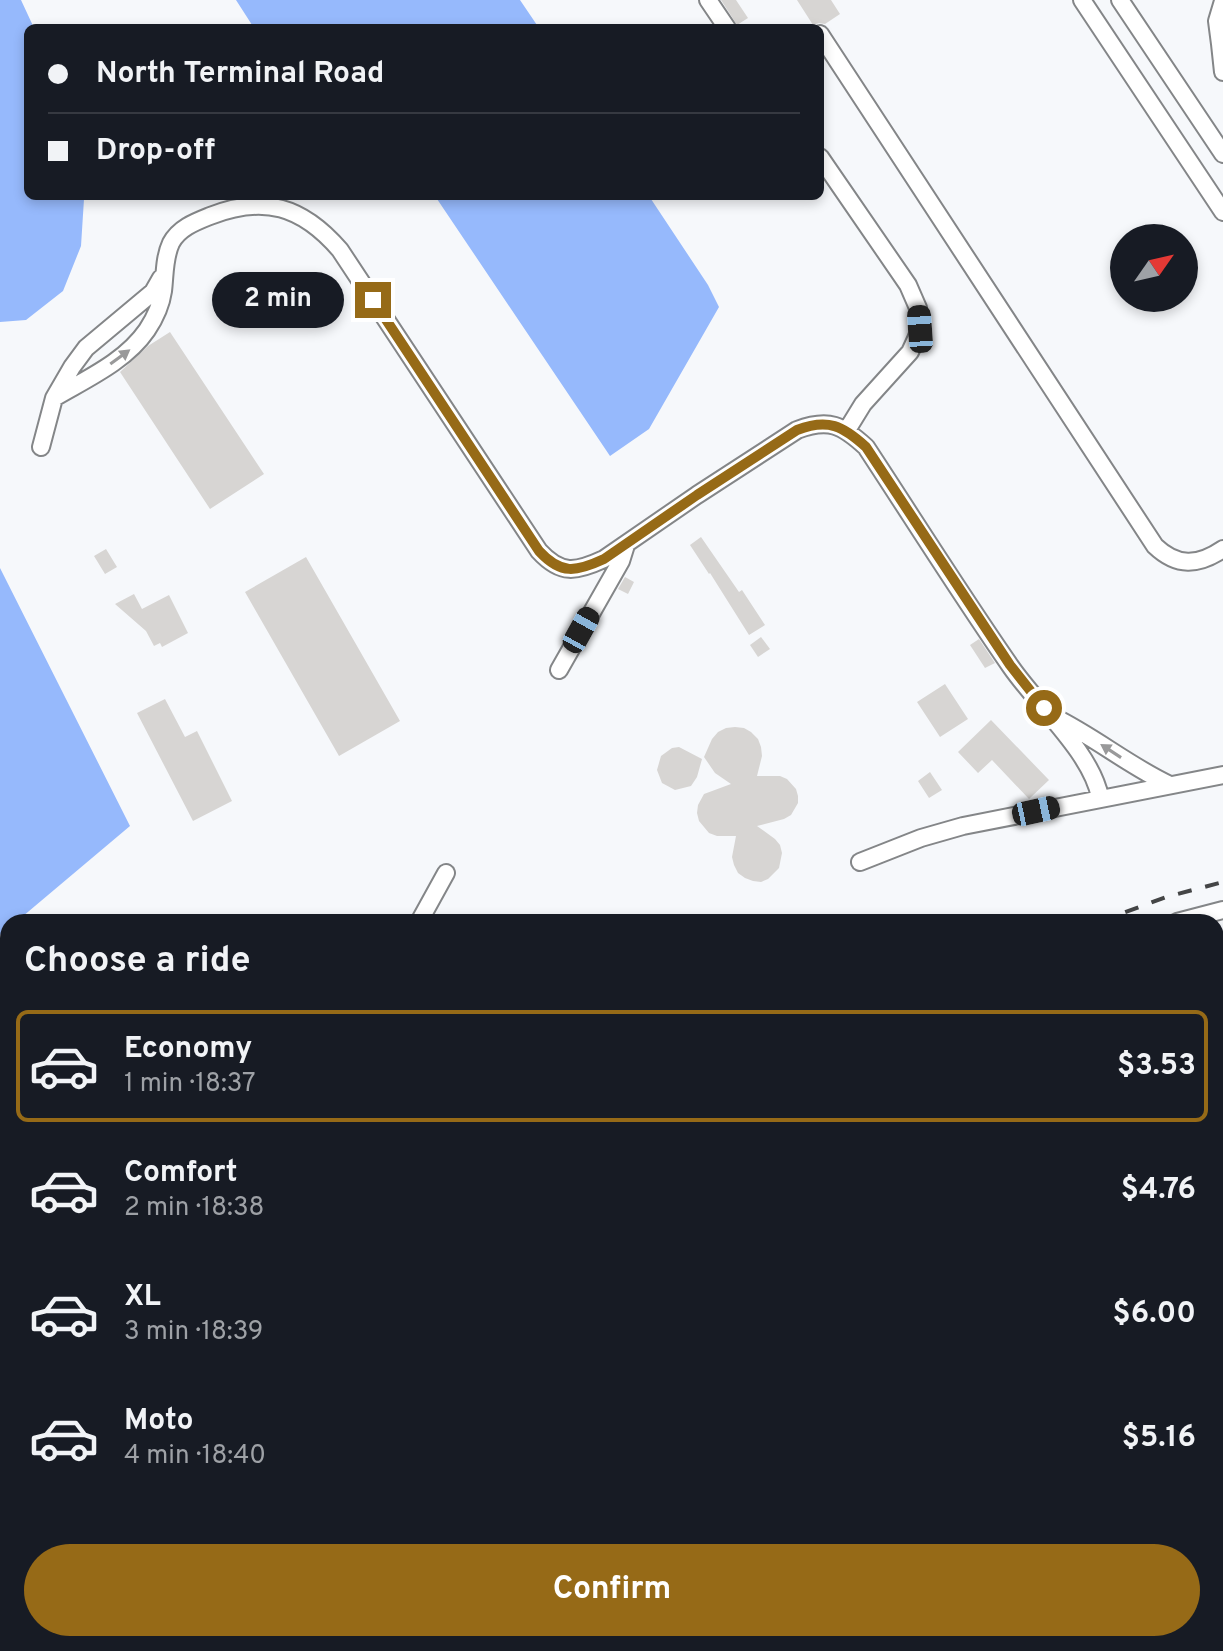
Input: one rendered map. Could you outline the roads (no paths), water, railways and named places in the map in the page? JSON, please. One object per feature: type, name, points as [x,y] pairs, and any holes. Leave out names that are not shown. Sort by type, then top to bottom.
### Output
[{"type":"street","points":[[708,0],[724,24]]},
{"type":"street","points":[[1082,0],[1223,212]]},
{"type":"street","points":[[1120,0],[1223,154]]},
{"type":"street","points":[[1223,1],[1217,21],[1223,72]]},
{"type":"street","points":[[824,40],[1155,546],[1166,556],[1186,562],[1202,561],[1223,549]]},
{"type":"street","points":[[824,163],[908,285],[918,308],[920,329],[910,352],[863,404],[847,430]]},
{"type":"street","points":[[54,398],[104,369],[132,348],[146,331],[159,309],[168,253],[177,235],[197,221],[224,211],[263,205],[283,209],[313,222],[340,250],[539,551],[559,568],[574,570],[604,559],[797,430],[813,424],[847,430],[866,447],[1010,665],[1089,766],[1100,797]]},
{"type":"street","points":[[41,447],[54,398],[72,367],[86,348],[153,292],[164,273]]},
{"type":"street","points":[[559,670],[621,561],[626,545]]},
{"type":"street","points":[[1053,717],[1148,775],[1170,785]]},
{"type":"street","points":[[860,862],[921,838],[963,826],[1223,775]]},
{"type":"street","points":[[423,914],[446,873]]},
{"type":"water","points":[[0,0],[21,0],[32,24],[24,24],[24,200],[84,200],[81,246],[63,291],[26,320],[0,322]]},
{"type":"water","points":[[236,0],[520,0],[536,24],[251,24]]},
{"type":"water","points":[[438,200],[652,200],[708,285],[719,307],[649,429],[610,456]]},
{"type":"water","points":[[0,568],[130,826],[26,914],[0,914]]},
{"type":"railway","points":[[1120,914],[1166,897],[1223,882]]}]
